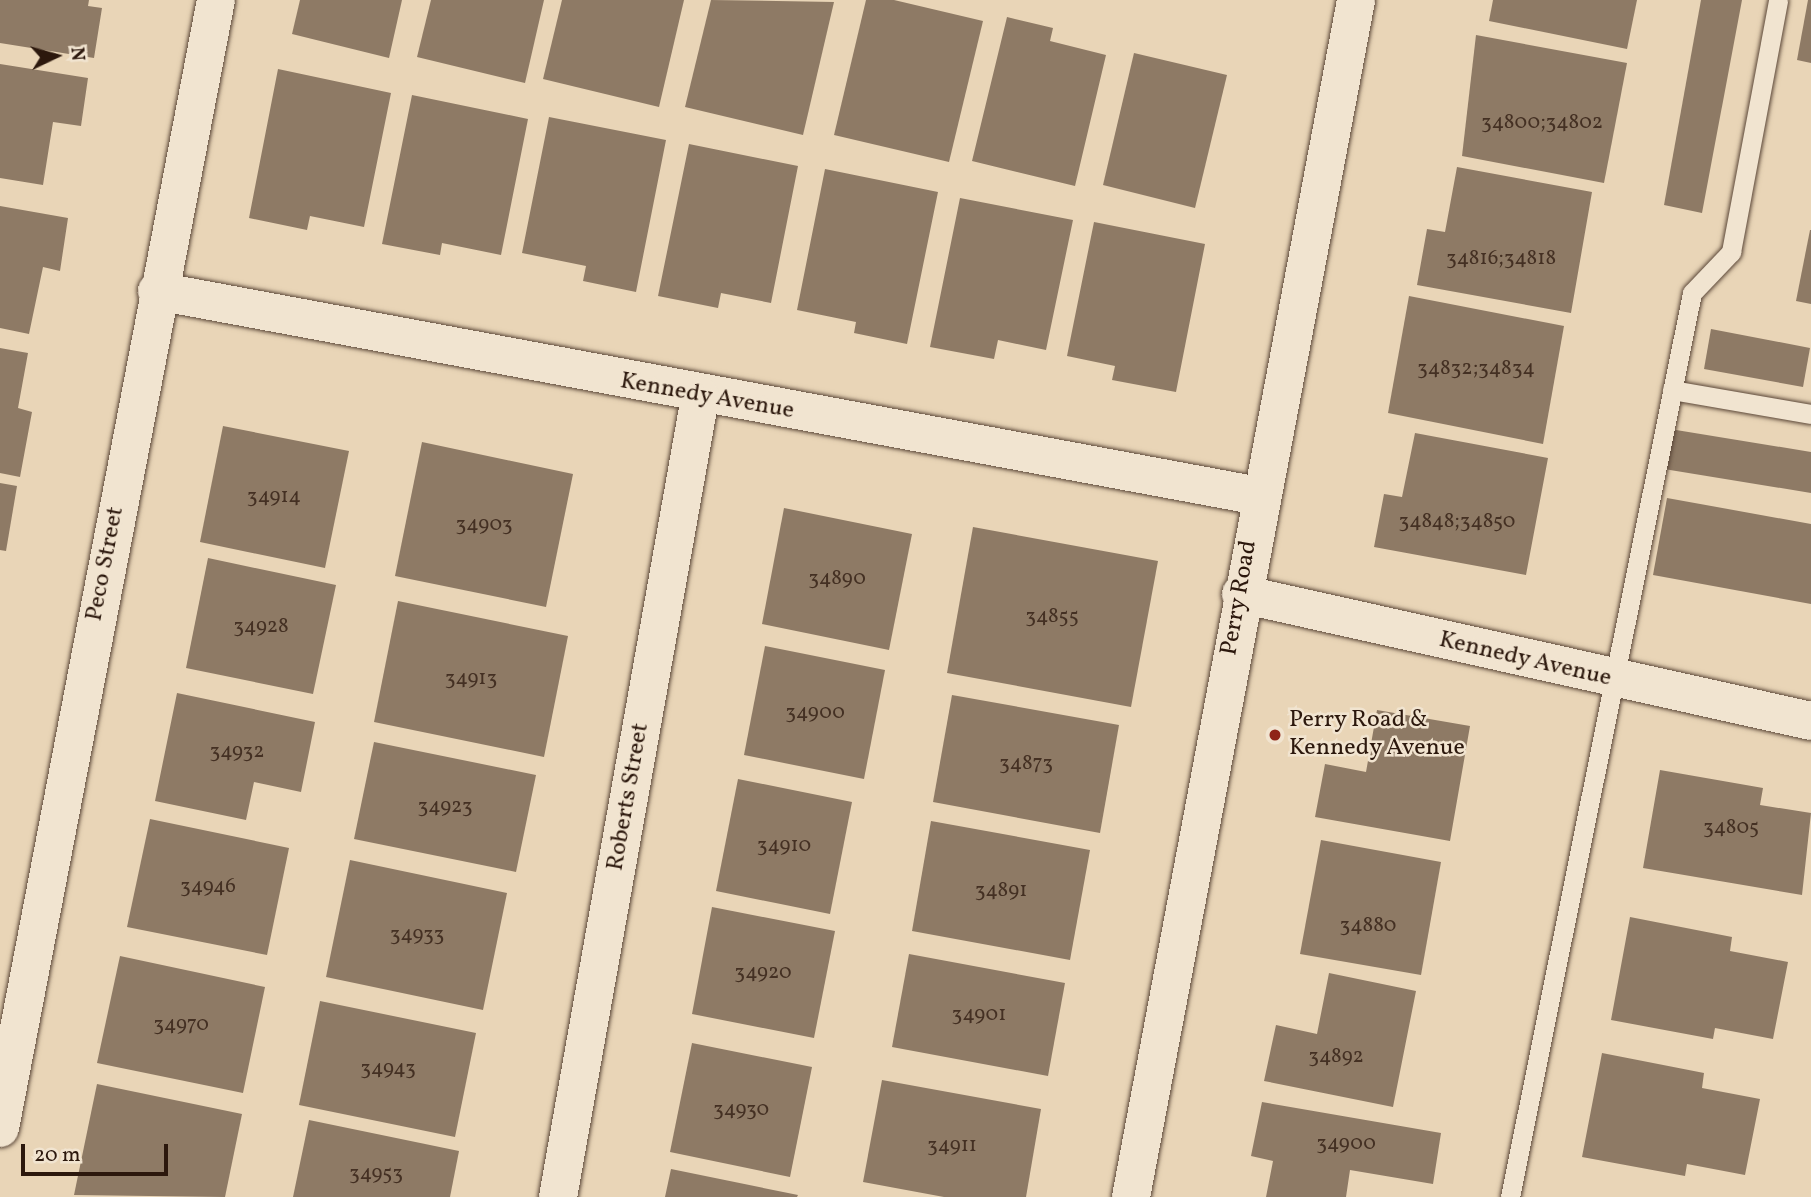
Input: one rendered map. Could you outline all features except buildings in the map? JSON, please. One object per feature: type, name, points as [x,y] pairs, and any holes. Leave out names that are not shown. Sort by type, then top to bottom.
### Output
[{"type":"street","name":"Peco Street","points":[[0,1128],[157,291],[216,0]]},
{"type":"street","name":"Perry Road","points":[[1131,1197],[1259,496],[1356,0]]},
{"type":"street","name":"Kennedy Avenue","points":[[157,291],[700,397],[1259,496]]},
{"type":"street","name":"Roberts Street","points":[[558,1197],[700,397]]},
{"type":"street","name":"Kennedy Avenue","points":[[1241,594],[1611,681],[1811,721]]},
{"type":"lane","points":[[1510,1197],[1611,681],[1692,293],[1731,252],[1779,0]]},
{"type":"lane","points":[[1672,390],[1811,414]]},
{"type":"place","name":"Perry Road & Kennedy Avenue","points":[[1275,735]]}]
